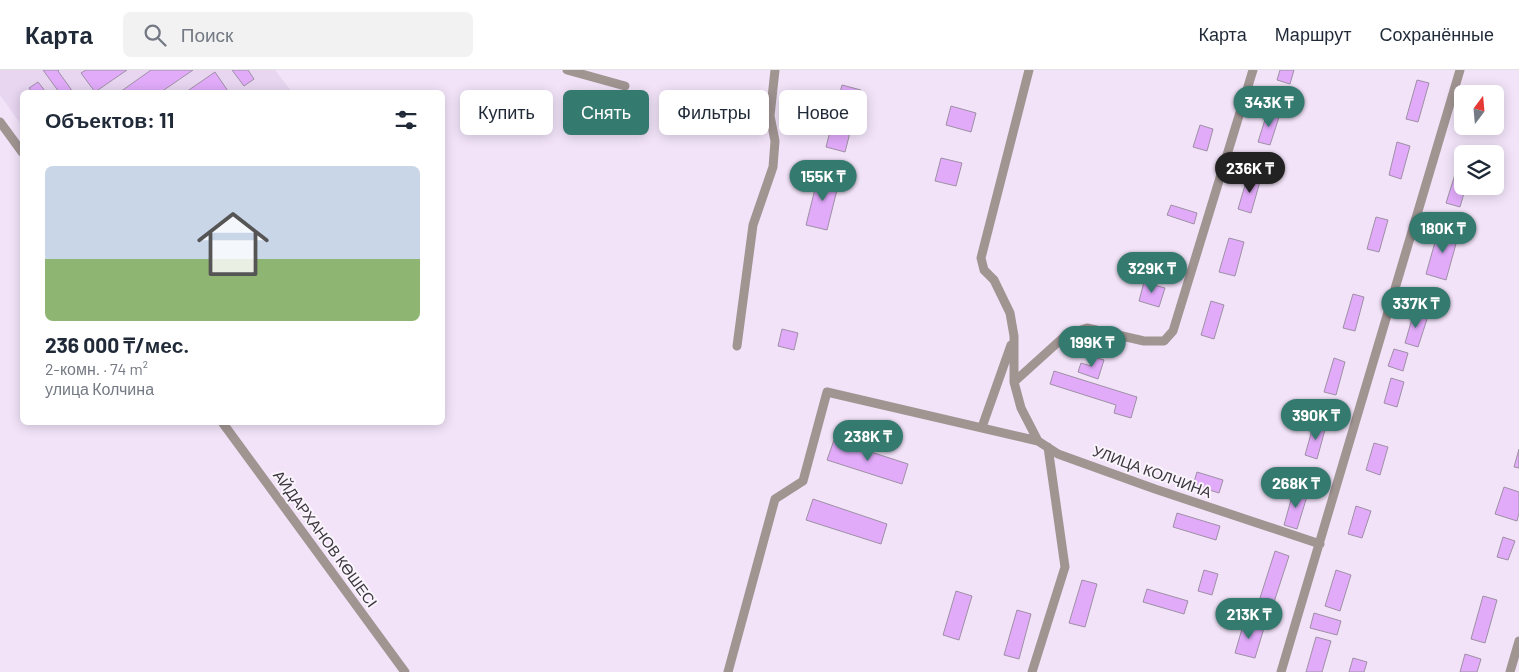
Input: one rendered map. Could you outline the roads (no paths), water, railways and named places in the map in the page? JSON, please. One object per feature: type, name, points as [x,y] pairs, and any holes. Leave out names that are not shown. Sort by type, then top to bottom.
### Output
[{"type":"street","points":[[567,70],[626,86]]},
{"type":"street","points":[[737,346],[753,225],[773,167],[775,141],[770,116],[771,86],[774,70]]},
{"type":"street","name":"УЛИЦА КОЛЧИНА","points":[[1029,70],[981,258],[984,270],[994,280],[1010,313],[1014,336],[1014,382],[1021,408],[1038,441],[1058,454],[1154,489],[1320,544]]},
{"type":"street","points":[[1014,382],[1066,335],[1087,328],[1144,341],[1164,341],[1173,331],[1253,70]]},
{"type":"street","points":[[1281,672],[1460,70]]},
{"type":"street","points":[[0,122],[20,149]]},
{"type":"street","points":[[982,427],[1014,336]]},
{"type":"street","points":[[728,672],[775,499],[803,481],[827,392],[1038,441]]},
{"type":"street","name":"АЙДАРХАНОВ КӨШЕСІ","points":[[224,425],[405,672]]},
{"type":"street","points":[[1032,672],[1065,567],[1048,448]]},
{"type":"street","points":[[1510,672],[1519,642]]}]
